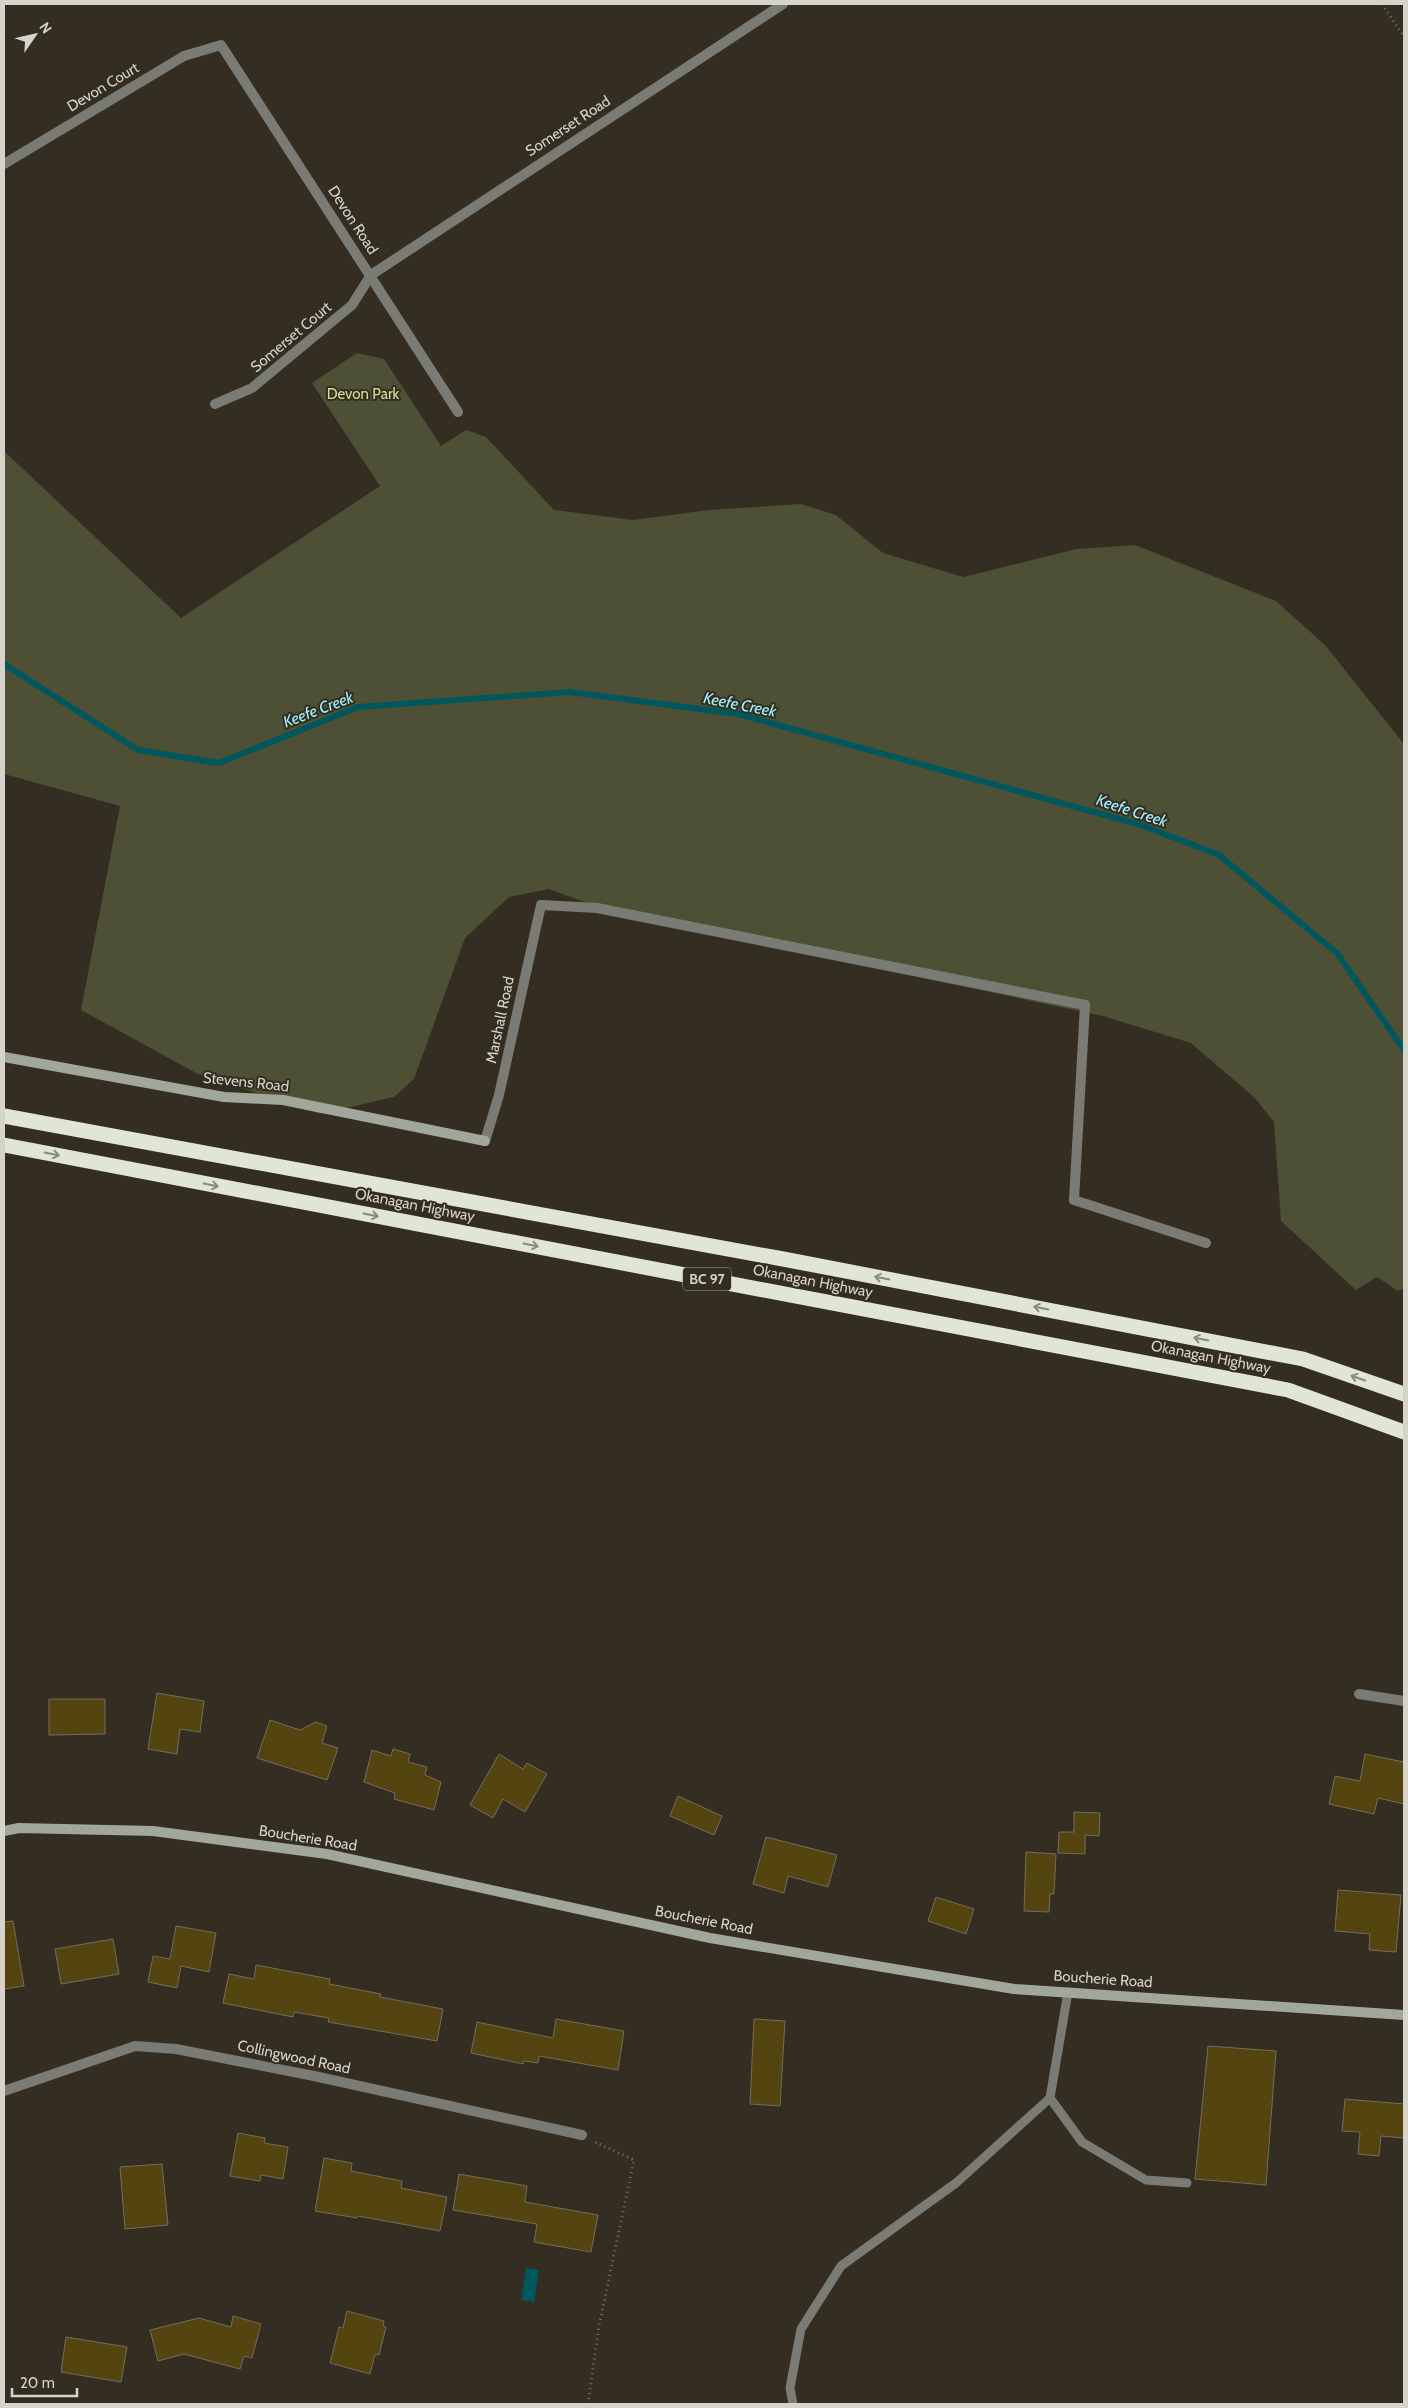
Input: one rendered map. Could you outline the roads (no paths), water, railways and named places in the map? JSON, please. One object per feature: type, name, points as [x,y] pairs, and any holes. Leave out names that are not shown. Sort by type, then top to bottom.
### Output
[{"type":"highway","name":"Okanagan Highway","points":[[4,1116],[783,1259],[1302,1359],[1404,1394]]},
{"type":"highway","name":"Okanagan Highway","points":[[4,1145],[1288,1390],[1404,1432]]},
{"type":"main road","name":"Stevens Road","points":[[4,1057],[224,1097],[283,1100],[485,1141]]},
{"type":"main road","name":"Boucherie Road","points":[[4,1831],[19,1828],[153,1831],[327,1854],[710,1938],[1014,1989],[1404,2015]]},
{"type":"street","name":"Somerset Road","points":[[370,275],[783,4]]},
{"type":"street","name":"Devon Road","points":[[221,45],[458,412]]},
{"type":"street","name":"Devon Court","points":[[4,164],[184,56],[221,45]]},
{"type":"street","name":"Somerset Court","points":[[215,404],[252,388],[352,305],[370,275]]},
{"type":"street","name":"Marshall Road","points":[[485,1141],[499,1095],[541,905],[597,908],[1085,1006],[1074,1200],[1206,1243]]},
{"type":"street","points":[[1360,1694],[1404,1701]]},
{"type":"street","name":"Collingwood Road","points":[[4,2091],[135,2046],[176,2049],[323,2078],[582,2135]]},
{"type":"lane","points":[[793,2404],[790,2388],[801,2329],[841,2266],[956,2183],[1050,2098],[1068,1992]]},
{"type":"lane","points":[[1050,2098],[1082,2142],[1146,2180],[1187,2183]]},
{"type":"water","points":[[526,2268],[539,2270],[534,2302],[521,2300]]},
{"type":"waterway","name":"Keefe Creek","points":[[4,664],[138,750],[219,763],[358,707],[570,692],[738,714],[1141,825],[1219,855],[1337,953],[1404,1050]]},
{"type":"park label","name":"Devon Park","points":[[363,394]]}]
